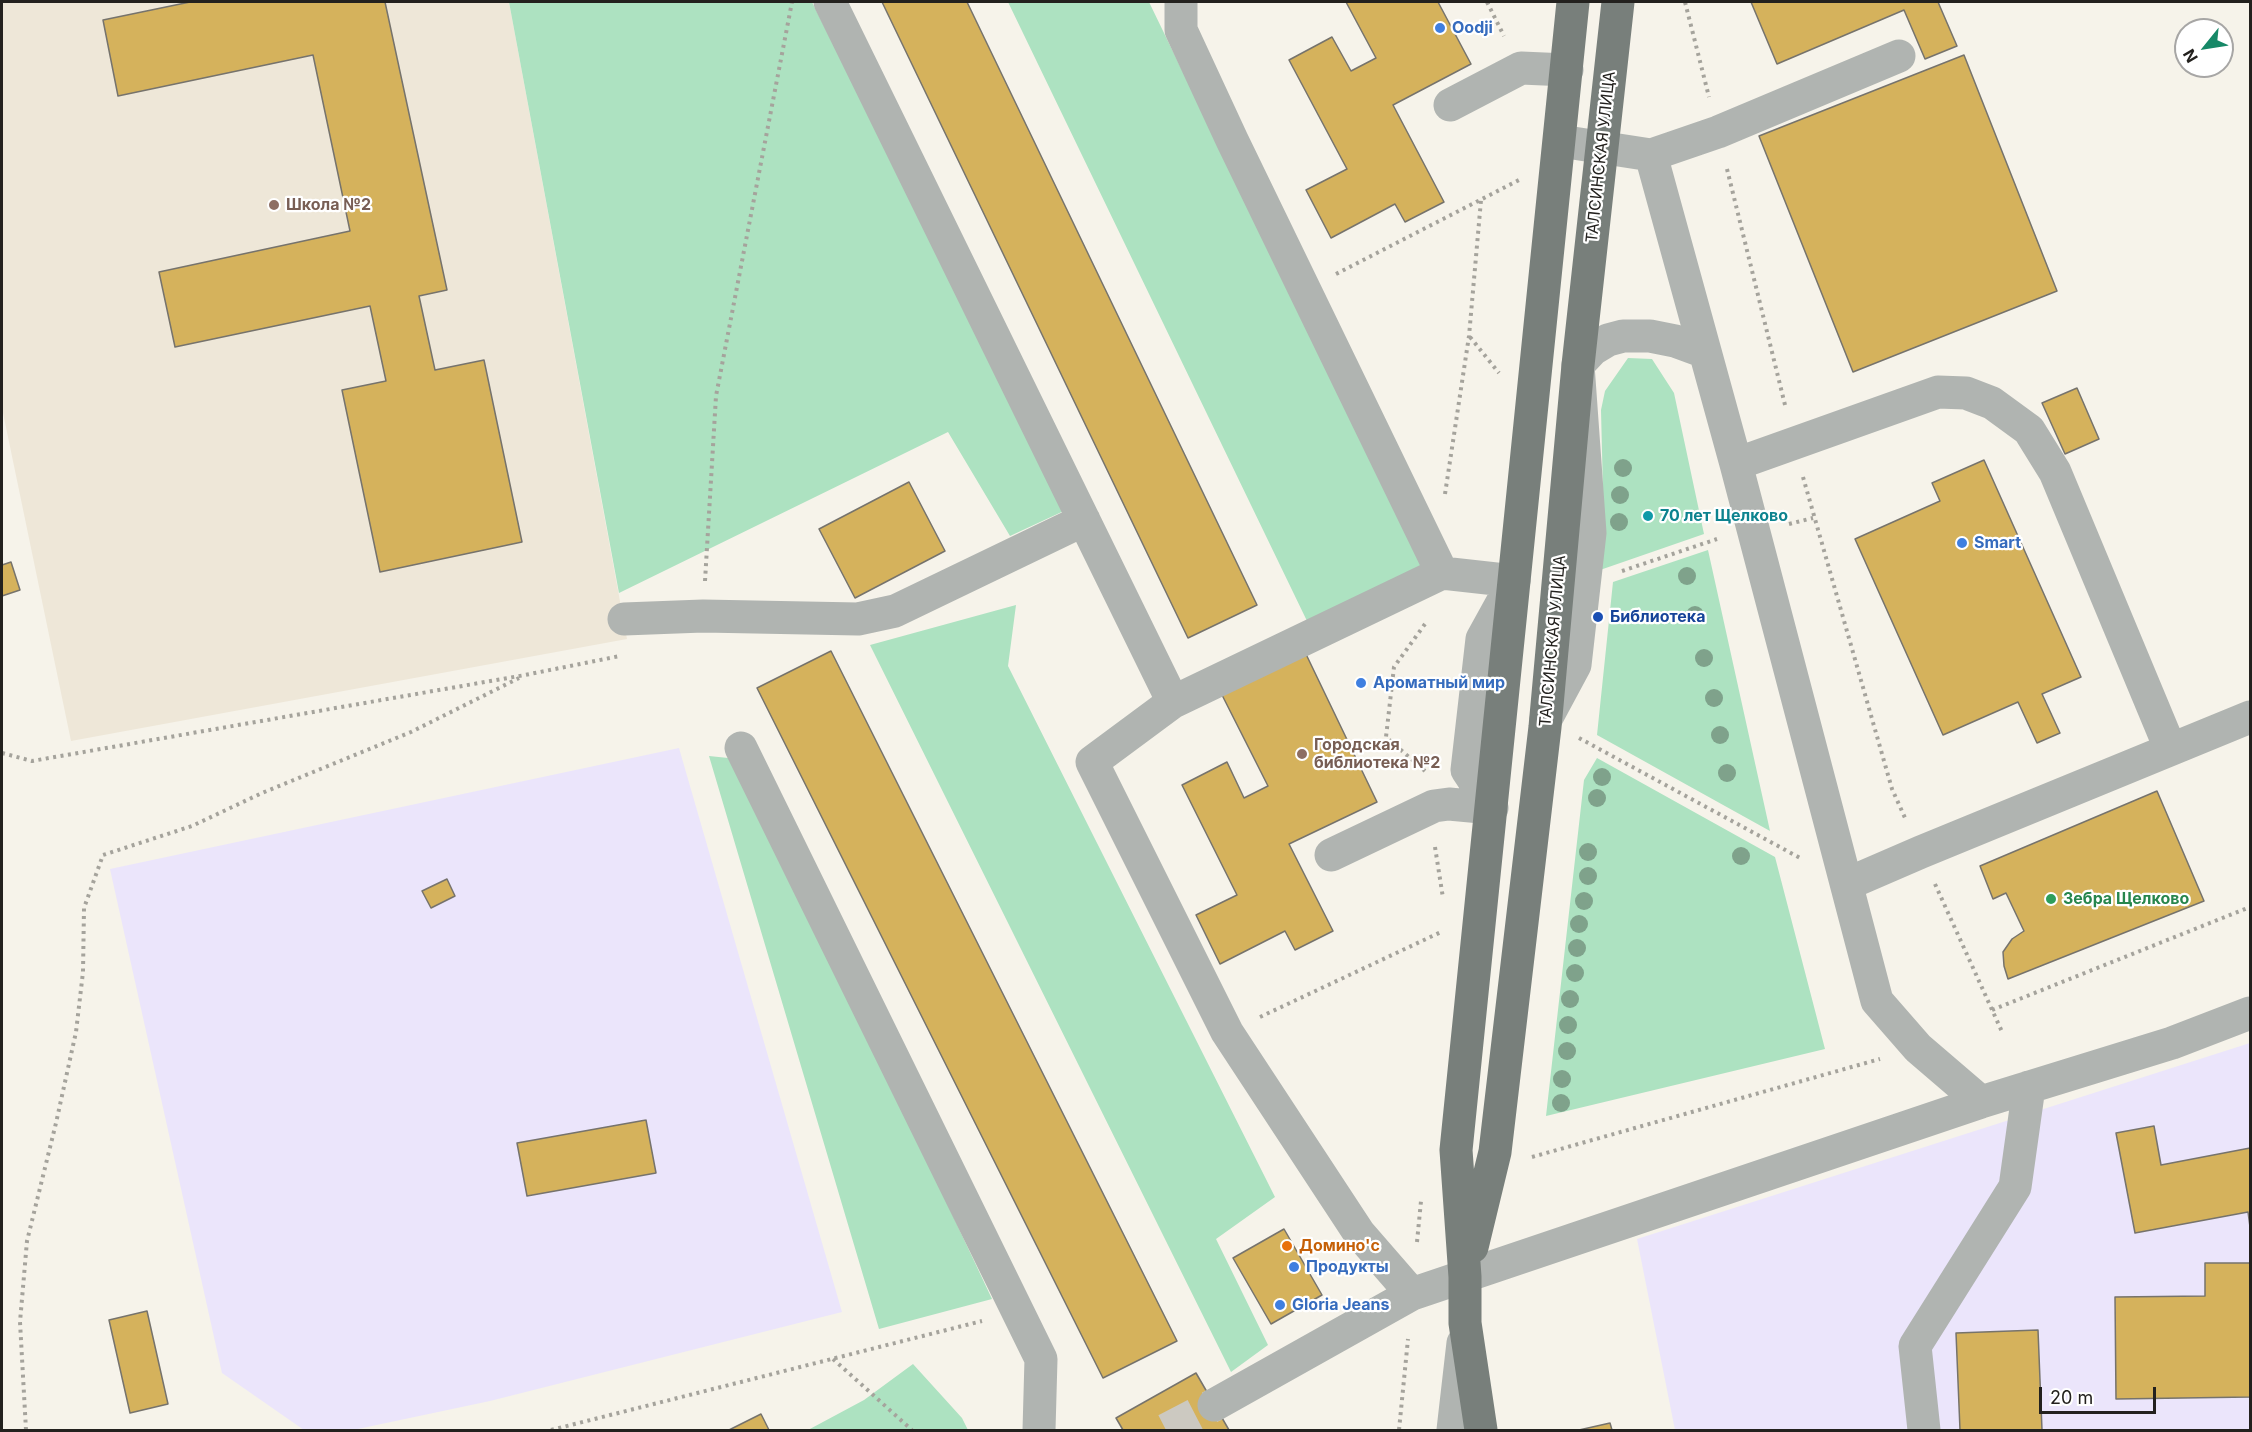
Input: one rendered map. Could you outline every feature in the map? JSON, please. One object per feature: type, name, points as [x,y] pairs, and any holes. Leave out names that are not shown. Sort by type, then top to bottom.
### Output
[{"type":"main road","name":"ТАЛСИНСКАЯ УЛИЦА","points":[[1481,1431],[1466,1323],[1456,1150],[1568,70],[1573,2]]},
{"type":"main road","name":"ТАЛСИНСКАЯ УЛИЦА","points":[[1465,1277],[1495,1152],[1546,718],[1578,365],[1618,2]]},
{"type":"street","points":[[830,2],[1173,702]]},
{"type":"street","points":[[1181,2],[1181,30],[1442,573]]},
{"type":"street","points":[[1560,141],[1651,155],[1718,132],[1899,56]]},
{"type":"street","points":[[1450,105],[1521,68],[1568,70]]},
{"type":"street","points":[[1651,155],[1754,531],[1877,1001],[1918,1048],[1981,1102]]},
{"type":"street","points":[[1578,365],[1593,349],[1608,340],[1623,336],[1650,336],[1675,341],[1706,352]]},
{"type":"street","points":[[1736,464],[1938,392],[1966,393],[1992,403],[2029,430],[2055,472],[2170,748]]},
{"type":"street","points":[[624,619],[703,616],[858,619],[895,611],[1084,520]]},
{"type":"street","points":[[1412,1294],[1359,1233],[1227,1032],[1092,762],[1173,702],[1442,573],[1514,581]]},
{"type":"street","points":[[1847,884],[2170,748],[2250,717]]},
{"type":"street","points":[[741,748],[1041,1359],[1039,1431]]},
{"type":"street","points":[[1331,855],[1434,806],[1449,804],[1492,808]]},
{"type":"street","points":[[1214,1405],[1412,1294],[1981,1102],[2172,1043],[2250,1014]]},
{"type":"street","points":[[1924,1431],[1915,1346],[2015,1187],[2030,1087]]},
{"type":"street","points":[[1453,1431],[1466,1323]]},
{"type":"path","points":[[703,616],[716,396],[792,2]]},
{"type":"path","points":[[1685,2],[1814,518],[1892,789],[2003,1034]]},
{"type":"path","points":[[1306,289],[1522,179]]},
{"type":"path","points":[[1445,497],[1470,336],[1481,200]]},
{"type":"path","points":[[1470,336],[1501,376]]},
{"type":"path","points":[[1616,573],[1706,541],[1814,518]]},
{"type":"path","points":[[1429,774],[1386,737],[1394,667],[1426,622],[1442,573]]},
{"type":"path","points":[[2,753],[32,761],[525,675],[627,655]]},
{"type":"path","points":[[26,1431],[20,1322],[27,1241],[76,1032],[83,972],[84,908],[103,855],[192,826],[262,793],[411,732],[525,675]]},
{"type":"path","points":[[1574,735],[1847,884]]},
{"type":"path","points":[[1992,1010],[2250,908]]},
{"type":"path","points":[[1227,1032],[1446,930]]},
{"type":"path","points":[[1524,1160],[1918,1048]]},
{"type":"path","points":[[551,1431],[1018,1312]]},
{"type":"path","points":[[832,1359],[912,1431]]},
{"type":"shaded area","name":"Школа №2","points":[[2,2],[509,2],[627,639],[71,741],[2,408]]},
{"type":"shaded area","points":[[679,748],[842,1312],[490,1401],[353,1430],[304,1430],[222,1373],[110,869]]},
{"type":"shaded area","points":[[2250,1043],[2250,1430],[1675,1430],[1637,1239]]},
{"type":"green space","points":[[509,2],[812,2],[1066,510],[1010,536],[948,432],[619,593]]},
{"type":"green space","points":[[1008,2],[1149,2],[1422,566],[1307,621]]},
{"type":"green space","points":[[1628,358],[1652,359],[1674,393],[1704,534],[1600,570],[1604,534],[1601,410],[1605,391]]},
{"type":"green space","points":[[1708,550],[1770,831],[1597,735],[1613,582]]},
{"type":"green space","points":[[1016,605],[1008,666],[1275,1197],[1216,1239],[1268,1345],[1231,1372],[870,645]]},
{"type":"green space","points":[[709,756],[738,759],[992,1299],[879,1329]]},
{"type":"green space","points":[[1597,758],[1775,857],[1825,1049],[1546,1116],[1584,780]]},
{"type":"green space","points":[[913,1364],[962,1418],[968,1430],[808,1430],[864,1400]]},
{"type":"building","points":[[190,2],[385,2],[447,290],[419,296],[435,370],[484,360],[522,542],[380,572],[342,390],[386,381],[370,306],[175,347],[159,272],[350,231],[313,55],[118,96],[103,20]]},
{"type":"building","points":[[882,2],[967,2],[1257,605],[1188,638]]},
{"type":"building","points":[[1346,2],[1438,2],[1471,64],[1393,105],[1444,202],[1405,222],[1395,204],[1331,238],[1306,190],[1347,169],[1289,60],[1332,37],[1351,71],[1376,58]]},
{"type":"building","points":[[1751,2],[1938,2],[1957,46],[1925,59],[1904,10],[1777,64]]},
{"type":"building","points":[[1964,55],[2057,291],[1853,372],[1759,136]]},
{"type":"building","points":[[2077,388],[2099,439],[2065,454],[2042,403]]},
{"type":"building","points":[[1984,460],[2081,677],[2042,694],[2060,733],[2037,743],[2018,702],[1943,735],[1855,539],[1940,501],[1932,483]]},
{"type":"building","points":[[909,482],[945,551],[855,598],[819,529]]},
{"type":"building","points":[[11,562],[20,590],[2,596],[2,565]]},
{"type":"building","points":[[1304,650],[1377,802],[1289,844],[1333,931],[1295,950],[1285,931],[1220,964],[1196,915],[1237,895],[1182,785],[1227,762],[1244,798],[1268,786],[1220,691]]},
{"type":"building","points":[[831,651],[1177,1341],[1103,1378],[757,688]]},
{"type":"building","points":[[2157,791],[2204,901],[2008,979],[2003,952],[2012,939],[2024,931],[2006,893],[1993,899],[1980,866]]},
{"type":"building","points":[[447,879],[455,896],[431,908],[422,891]]},
{"type":"building","points":[[646,1120],[656,1173],[527,1196],[517,1143]]},
{"type":"building","points":[[2154,1126],[2161,1165],[2250,1148],[2250,1227],[2248,1212],[2135,1233],[2116,1133]]},
{"type":"building","points":[[1284,1229],[1322,1295],[1271,1324],[1233,1258]]},
{"type":"building","points":[[2205,1263],[2250,1263],[2250,1397],[2116,1399],[2115,1297],[2205,1296]]},
{"type":"building","points":[[147,1311],[168,1404],[130,1413],[109,1320]]},
{"type":"building","points":[[2038,1330],[2042,1430],[1960,1430],[1956,1333]]},
{"type":"building","points":[[1196,1373],[1229,1430],[1123,1430],[1116,1418]]},
{"type":"building","points":[[761,1414],[769,1430],[729,1430]]},
{"type":"building","points":[[1610,1423],[1612,1430],[1579,1430]]},
{"type":"tunnel","points":[[1166,1430],[1214,1405]]},
{"type":"place","name":"Oodji","points":[[1440,28]]},
{"type":"place","name":"Школа №2","points":[[274,205]]},
{"type":"place","name":"70 лет Щелково","points":[[1648,516]]},
{"type":"place","name":"Smart","points":[[1962,543]]},
{"type":"place","name":"Библиотека","points":[[1598,617]]},
{"type":"place","name":"Ароматный мир","points":[[1361,683]]},
{"type":"place","name":"Городская библиотека №2","points":[[1302,754]]},
{"type":"place","name":"Зебра Щелково","points":[[2051,899]]},
{"type":"place","name":"Домино'c","points":[[1287,1246]]},
{"type":"place","name":"Продукты","points":[[1294,1267]]},
{"type":"place","name":"Gloria Jeans","points":[[1280,1305]]}]
